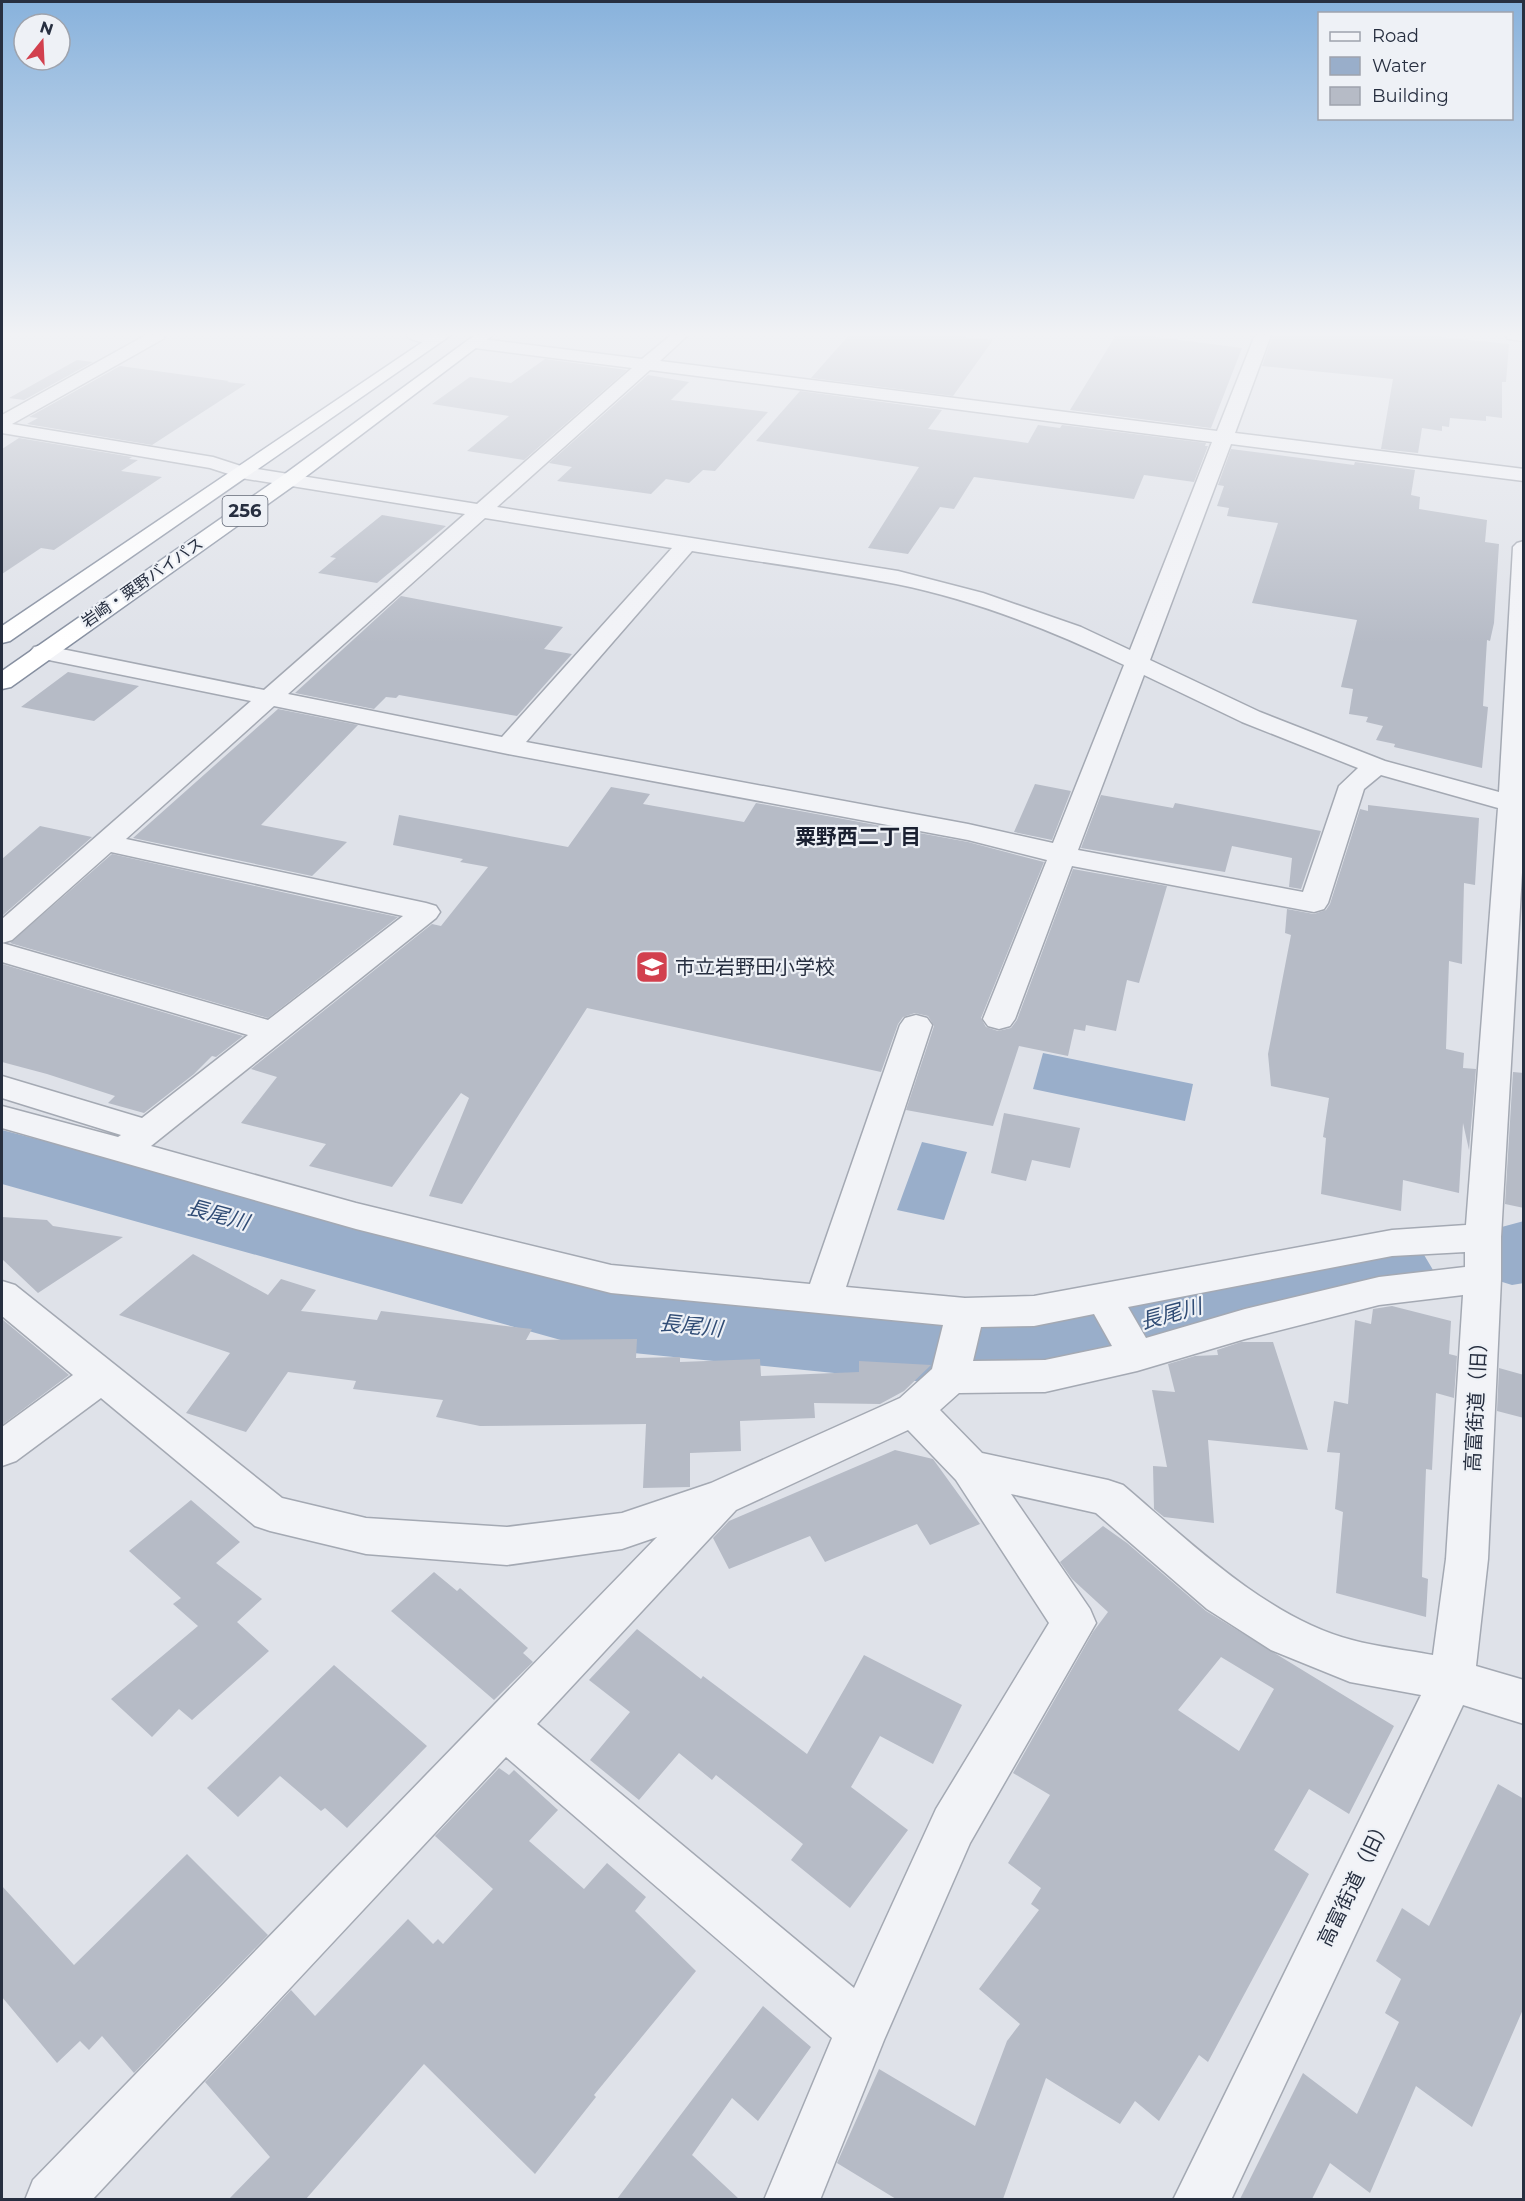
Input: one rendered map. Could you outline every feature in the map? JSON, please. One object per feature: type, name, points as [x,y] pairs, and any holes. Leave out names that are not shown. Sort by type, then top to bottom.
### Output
[{"type":"highway","name":"岩崎・粟野バイパス","points":[[2,636],[291,438]]},
{"type":"highway","name":"岩崎・粟野バイパス","points":[[2,682],[346,438]]},
{"type":"street","points":[[61,438],[213,463],[241,472],[898,578],[975,598],[1073,632],[1138,661],[1251,717],[1376,766],[1518,806]]},
{"type":"street","points":[[2,934],[564,438]]},
{"type":"street","points":[[1214,438],[1524,476]]},
{"type":"street","points":[[999,1019],[1224,439]]},
{"type":"street","points":[[508,746],[688,543]]},
{"type":"street","name":"高富街道（旧）","points":[[1201,2199],[1452,1680],[1467,1559],[1483,1258],[1518,806],[1524,547]]},
{"type":"street","points":[[42,652],[508,746],[968,832],[1036,847],[1063,856],[1314,903],[1352,786],[1376,766]]},
{"type":"street","points":[[2,1117],[135,1141],[426,912],[105,843]]},
{"type":"street","points":[[2,952],[273,1032]]},
{"type":"street","points":[[823,1301],[916,1025]]},
{"type":"street","points":[[2,1087],[135,1141],[356,1216],[611,1279],[823,1301],[964,1319],[1107,1304],[1253,1268],[1392,1243],[1483,1258]]},
{"type":"street","points":[[952,1371],[1045,1376],[1133,1351],[1379,1291],[1483,1258]]},
{"type":"street","points":[[2,1295],[270,1513],[366,1536],[507,1546],[622,1531],[723,1497],[914,1409],[952,1371],[964,1319]]},
{"type":"street","points":[[1107,1304],[1133,1351]]},
{"type":"street","points":[[2,1449],[100,1377]]},
{"type":"street","points":[[792,2199],[862,2030],[953,1826],[1074,1623],[970,1468],[914,1409]]},
{"type":"street","points":[[970,1468],[1108,1498],[1222,1595],[1287,1636],[1350,1661],[1452,1680],[1524,1702]]},
{"type":"street","points":[[53,2199],[723,1497]]},
{"type":"street","points":[[505,1725],[862,2030]]},
{"type":"water","points":[[1043,1053],[1193,1084],[1185,1121],[1033,1089]]},
{"type":"water","points":[[922,1142],[967,1152],[944,1220],[897,1210]]},
{"type":"building","points":[[19,438],[132,457],[129,459],[138,460],[121,471],[162,477],[54,550],[41,548],[2,574],[2,449]]},
{"type":"building","points":[[109,438],[163,438],[152,445]]},
{"type":"building","points":[[483,438],[550,438],[524,460],[467,451]]},
{"type":"building","points":[[577,438],[745,438],[715,471],[703,470],[689,483],[666,479],[651,494],[557,481],[572,467],[549,463]]},
{"type":"building","points":[[759,438],[990,438],[1028,443],[1031,438],[1164,438],[1206,443],[1205,446],[1208,446],[1194,482],[1144,475],[1134,499],[974,477],[954,509],[940,507],[908,554],[868,548],[919,467],[756,441]]},
{"type":"building","points":[[1383,438],[1420,438],[1418,453],[1381,449]]},
{"type":"building","points":[[1231,449],[1354,465],[1355,462],[1415,470],[1411,495],[1420,497],[1419,509],[1487,520],[1485,542],[1499,544],[1494,623],[1490,641],[1487,640],[1483,706],[1488,707],[1482,768],[1394,747],[1395,744],[1376,740],[1383,726],[1366,722],[1368,717],[1349,714],[1353,689],[1341,687],[1357,620],[1252,603],[1278,523],[1227,516],[1229,508],[1217,506],[1224,486],[1218,485]]},
{"type":"building","points":[[382,515],[446,526],[377,583],[318,573],[336,558],[330,557]]},
{"type":"building","points":[[401,596],[563,627],[544,649],[572,654],[517,716],[399,695],[396,698],[386,697],[374,709],[295,693]]},
{"type":"building","points":[[68,672],[139,686],[94,721],[21,707]]},
{"type":"building","points":[[278,709],[358,725],[261,825],[347,842],[312,876],[133,838]]},
{"type":"building","points":[[1035,784],[1071,791],[1052,840],[1014,832]]},
{"type":"building","points":[[611,787],[650,794],[643,804],[744,822],[756,803],[968,842],[1044,862],[981,1018],[986,1027],[998,1031],[1011,1028],[1017,1020],[1073,869],[1167,886],[1139,983],[1127,980],[1116,1031],[1086,1025],[1085,1031],[1074,1029],[1068,1056],[1019,1046],[993,1126],[906,1110],[934,1026],[928,1016],[915,1013],[903,1017],[898,1024],[881,1072],[587,1008],[462,1204],[429,1196],[469,1098],[461,1093],[392,1187],[309,1166],[326,1144],[241,1123],[277,1077],[251,1069],[432,924],[441,926],[488,867],[460,862],[463,859],[393,845],[399,815],[568,847]]},
{"type":"building","points":[[1101,795],[1173,808],[1175,803],[1321,831],[1301,889],[1289,887],[1292,858],[1232,846],[1225,872],[1081,848]]},
{"type":"building","points":[[1368,805],[1479,818],[1475,885],[1464,883],[1462,964],[1449,961],[1446,1049],[1464,1053],[1463,1068],[1476,1069],[1469,1150],[1463,1123],[1459,1193],[1403,1180],[1401,1211],[1321,1194],[1326,1138],[1323,1137],[1329,1098],[1271,1086],[1268,1054],[1291,935],[1285,933],[1287,909],[1314,914],[1326,910],[1330,904],[1360,809],[1368,811]]},
{"type":"building","points":[[40,826],[92,837],[2,916],[2,859]]},
{"type":"building","points":[[112,854],[398,917],[268,1018],[10,943]]},
{"type":"building","points":[[2,964],[243,1036],[216,1057],[212,1056],[194,1074],[144,1113],[108,1103],[115,1096],[2,1062]]},
{"type":"building","points":[[1513,1072],[1524,1073],[1524,1208],[1505,1204]]},
{"type":"building","points":[[1004,1113],[1080,1128],[1070,1168],[1032,1160],[1026,1181],[991,1173]]},
{"type":"building","points":[[2,1217],[47,1220],[53,1226],[123,1237],[38,1293],[2,1259]]},
{"type":"building","points":[[193,1254],[268,1295],[281,1279],[316,1290],[301,1311],[377,1320],[381,1311],[532,1329],[526,1340],[637,1339],[636,1358],[680,1357],[680,1362],[760,1359],[761,1376],[859,1372],[859,1361],[931,1365],[904,1391],[880,1404],[814,1403],[815,1418],[740,1421],[741,1451],[690,1453],[690,1487],[643,1488],[646,1424],[480,1426],[436,1417],[443,1400],[353,1389],[356,1381],[288,1372],[246,1432],[186,1413],[230,1353],[119,1315]]},
{"type":"building","points":[[1392,1306],[1451,1321],[1449,1354],[1457,1356],[1454,1398],[1436,1393],[1432,1470],[1426,1469],[1422,1577],[1428,1579],[1426,1617],[1336,1593],[1343,1512],[1335,1509],[1340,1453],[1327,1452],[1334,1401],[1348,1404],[1355,1320],[1371,1324],[1373,1309]]},
{"type":"building","points":[[2,1319],[69,1375],[2,1425]]},
{"type":"building","points":[[1241,1342],[1273,1342],[1308,1450],[1208,1440],[1214,1523],[1164,1517],[1154,1509],[1153,1466],[1167,1467],[1152,1390],[1175,1392],[1168,1364],[1195,1356],[1218,1355],[1217,1350]]},
{"type":"building","points":[[1499,1368],[1524,1375],[1524,1418],[1497,1411]]},
{"type":"building","points":[[895,1450],[933,1459],[980,1524],[930,1545],[917,1524],[825,1562],[810,1536],[729,1569],[713,1538],[729,1521]]},
{"type":"building","points":[[191,1500],[240,1542],[216,1563],[262,1599],[237,1622],[269,1651],[192,1720],[179,1709],[152,1737],[111,1699],[198,1626],[173,1604],[181,1598],[129,1551]]},
{"type":"building","points":[[1103,1526],[1127,1543],[1206,1611],[1394,1726],[1349,1814],[1309,1789],[1274,1850],[1309,1874],[1208,2062],[1199,2055],[1159,2121],[1135,2101],[1120,2124],[1046,2078],[1003,2199],[896,2199],[837,2163],[879,2069],[975,2126],[1007,2041],[1020,2024],[979,1989],[1039,1910],[1031,1904],[1041,1888],[1008,1863],[1050,1795],[1013,1773],[1093,1632],[1108,1612],[1072,1579],[1060,1562]],"holes":[[[1221,1657],[1274,1689],[1239,1751],[1178,1710]]]},
{"type":"building","points":[[434,1572],[457,1591],[460,1588],[528,1648],[523,1653],[533,1662],[494,1700],[391,1611]]},
{"type":"building","points":[[637,1629],[701,1679],[703,1676],[807,1754],[864,1655],[962,1705],[933,1764],[880,1736],[851,1787],[908,1830],[850,1908],[791,1860],[803,1844],[716,1775],[712,1780],[679,1753],[639,1800],[590,1760],[630,1712],[589,1680]]},
{"type":"building","points":[[334,1665],[427,1746],[347,1828],[325,1808],[321,1811],[280,1776],[238,1817],[207,1788]]},
{"type":"building","points":[[499,1768],[509,1775],[514,1770],[558,1810],[529,1841],[584,1889],[607,1863],[646,1897],[635,1911],[696,1971],[594,2095],[596,2097],[535,2174],[424,2064],[306,2199],[229,2199],[270,2157],[205,2082],[291,1990],[315,2016],[408,1919],[433,1944],[438,1939],[443,1944],[493,1889],[435,1836]]},
{"type":"building","points":[[1498,1784],[1524,1799],[1524,2007],[1472,2127],[1416,2086],[1370,2193],[1330,2163],[1312,2199],[1240,2199],[1303,2073],[1357,2114],[1399,2022],[1385,2013],[1401,1979],[1376,1961],[1402,1908],[1429,1926]]},
{"type":"building","points":[[187,1854],[268,1935],[134,2073],[102,2036],[89,2050],[80,2041],[57,2063],[2,1997],[2,1886],[74,1965]]},
{"type":"building","points":[[763,2006],[811,2047],[758,2121],[732,2098],[692,2155],[739,2199],[617,2199]]},
{"type":"waterway","name":"長尾川","points":[[2,1157],[593,1316],[914,1347],[1059,1345],[1248,1293],[1391,1270]]},
{"type":"waterway","name":"長尾川","points":[[1512,1254],[1524,1252]]},
{"type":"place","name":"市立岩野田小学校","points":[[652,967]]},
{"type":"district","name":"粟野西二丁目","points":[[858,837]]}]
